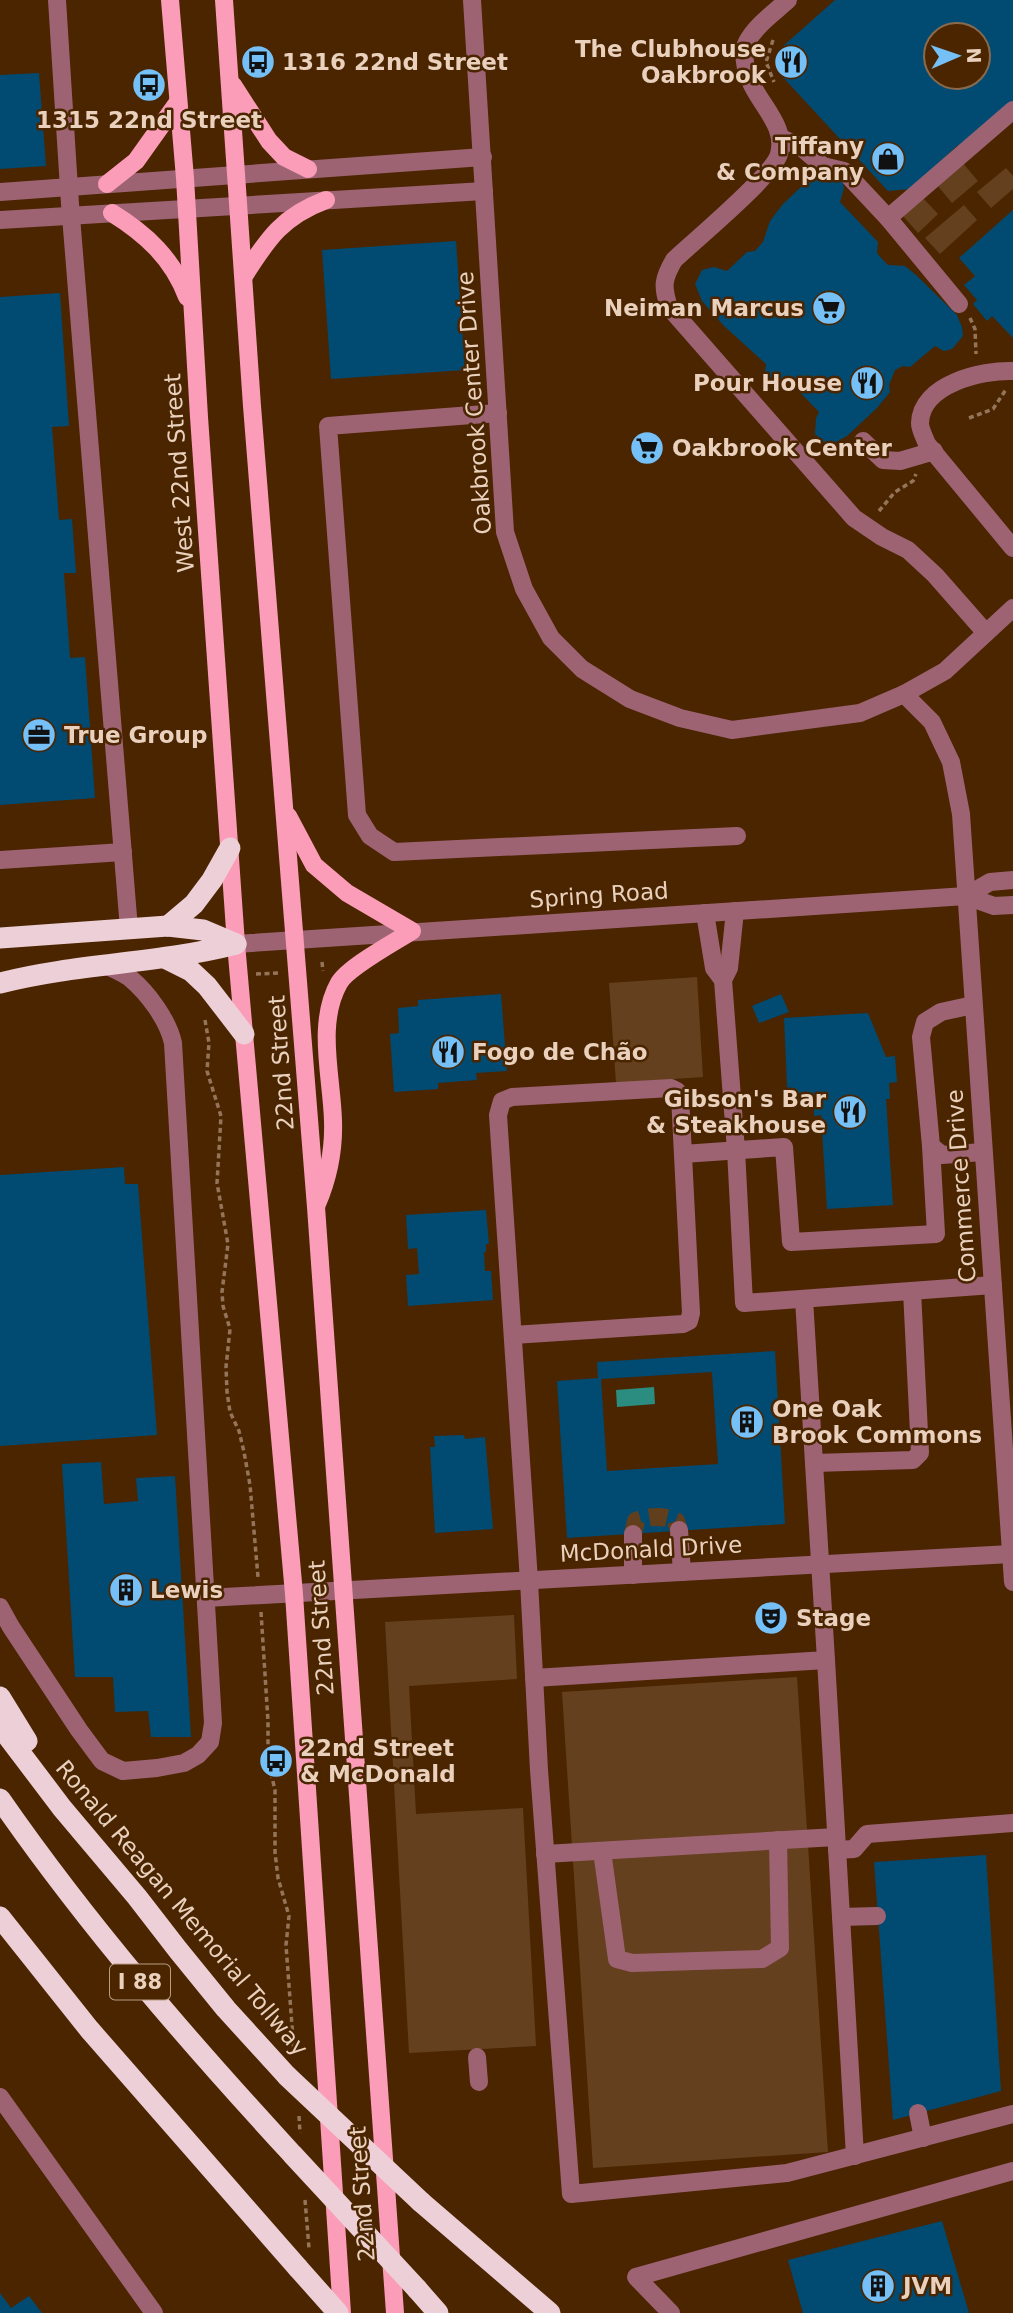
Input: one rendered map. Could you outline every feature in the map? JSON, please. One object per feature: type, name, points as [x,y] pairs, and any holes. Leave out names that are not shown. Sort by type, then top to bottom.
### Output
[{"type":"highway","points":[[169,926],[194,904],[212,880],[230,848]]},
{"type":"highway","points":[[0,938],[169,926],[203,930],[236,944]]},
{"type":"highway","points":[[0,983],[66,969],[167,959],[236,944]]},
{"type":"highway","points":[[167,959],[191,971],[214,993],[244,1034]]},
{"type":"highway","points":[[0,1697],[47,1771],[137,1897]]},
{"type":"highway","name":"Ronald Reagan Memorial Tollway","points":[[0,1726],[62,1808],[218,1999],[292,2080],[421,2202],[550,2313]]},
{"type":"highway","name":"I 88","points":[[0,1799],[62,1885],[130,1970],[297,2147],[438,2313]]},
{"type":"highway","points":[[0,1917],[106,2049],[304,2264],[340,2313]]},
{"type":"main road","name":"West 22nd Street","points":[[170,0],[185,178],[236,944]]},
{"type":"main road","points":[[225,0],[252,405],[296,940]]},
{"type":"main road","points":[[230,79],[269,141],[284,156],[308,169]]},
{"type":"main road","points":[[107,184],[136,161],[178,102]]},
{"type":"main road","points":[[244,276],[265,243],[283,224],[303,208],[326,200]]},
{"type":"main road","points":[[112,213],[148,237],[180,277],[193,313]]},
{"type":"main road","points":[[285,810],[314,865],[347,893],[412,931],[348,972],[339,983],[332,1002],[327,1041],[334,1122],[329,1176],[316,1207]]},
{"type":"main road","name":"22nd Street","points":[[296,940],[395,2313]]},
{"type":"main road","name":"22nd Street","points":[[236,944],[294,1594],[340,2313]]},
{"type":"street","points":[[57,0],[71,215],[129,929]]},
{"type":"street","name":"Oakbrook Center Drive","points":[[472,0],[505,532],[520,578],[551,638],[582,669],[631,699],[680,718],[733,730],[860,713],[904,694],[945,671],[1013,608]]},
{"type":"street","points":[[788,0],[754,31],[746,44],[744,57],[746,76],[775,120],[780,138],[779,156],[759,183],[674,260],[665,276],[663,290],[669,307],[854,518],[908,550],[986,633]]},
{"type":"street","points":[[888,218],[1013,110]]},
{"type":"street","points":[[780,138],[801,147],[823,166],[844,171],[888,218],[959,304]]},
{"type":"street","points":[[0,192],[482,157]]},
{"type":"street","points":[[0,220],[484,191]]},
{"type":"street","points":[[1012,377],[995,370],[965,377],[943,389],[923,406],[919,425],[927,444],[1013,548]]},
{"type":"street","points":[[498,414],[328,426],[357,815],[370,836],[394,852],[737,836]]},
{"type":"street","points":[[863,440],[883,460],[900,461],[934,451]]},
{"type":"street","points":[[904,694],[932,722],[951,762],[961,814],[965,896]]},
{"type":"street","points":[[0,860],[123,852]]},
{"type":"street","name":"Spring Road","points":[[965,896],[990,882],[1013,880]]},
{"type":"street","name":"Spring Road","points":[[236,944],[965,896],[994,906],[1013,905]]},
{"type":"street","name":"Commerce Drive","points":[[965,896],[993,1285],[1010,1473],[1013,1581]]},
{"type":"street","points":[[735,911],[729,968],[723,980],[744,1303],[993,1285]]},
{"type":"street","points":[[705,913],[714,968],[723,980]]},
{"type":"street","points":[[0,1607],[11,1628],[102,1761],[122,1771],[157,1768],[184,1763],[198,1755],[210,1742],[213,1723],[173,1043],[163,1015],[130,978],[106,964]]},
{"type":"street","points":[[683,1154],[784,1147],[790,1242],[936,1234],[931,1146],[920,1037],[925,1022],[941,1012],[973,1005]]},
{"type":"street","points":[[513,1335],[683,1324],[689,1321],[691,1313],[680,1096],[677,1091],[671,1088],[512,1097],[502,1101],[498,1115],[545,1854],[571,2194],[787,2173],[1013,2114]]},
{"type":"street","points":[[931,1146],[942,1155],[983,1152]]},
{"type":"street","points":[[814,1463],[913,1460],[918,1457],[920,1453],[912,1291]]},
{"type":"street","points":[[804,1298],[826,1660],[842,1845],[841,1917],[855,2156]]},
{"type":"street","points":[[679,1530],[682,1572]]},
{"type":"street","points":[[633,1534],[633,1575]]},
{"type":"street","name":"McDonald Drive","points":[[206,1598],[1011,1554]]},
{"type":"street","points":[[534,1678],[826,1660]]},
{"type":"street","points":[[545,1854],[778,1840],[842,1845],[867,1834],[1013,1823]]},
{"type":"street","points":[[602,1851],[617,1959],[632,1963],[762,1959],[780,1948],[778,1840]]},
{"type":"street","points":[[841,1917],[877,1916]]},
{"type":"street","points":[[477,2057],[479,2082]]},
{"type":"street","points":[[0,2096],[154,2313]]},
{"type":"street","points":[[918,2113],[923,2138]]},
{"type":"street","points":[[671,2313],[636,2277],[1013,2171]]},
{"type":"path","points":[[773,38],[766,62],[776,86]]},
{"type":"path","points":[[959,304],[969,315],[975,329],[976,354]]},
{"type":"path","points":[[969,418],[993,409],[1012,377]]},
{"type":"path","points":[[879,511],[895,492],[916,477]]},
{"type":"path","points":[[322,962],[323,971]]},
{"type":"path","points":[[239,975],[298,972]]},
{"type":"path","points":[[203,1011],[209,1043],[207,1071],[221,1116],[217,1183],[228,1244],[222,1292],[230,1329],[226,1367],[227,1392],[230,1412],[239,1431],[250,1485],[258,1569]]},
{"type":"path","points":[[262,1627],[268,1761],[275,1790],[275,1852],[278,1878],[289,1916],[286,1945],[297,2147]]},
{"type":"path","points":[[304,2192],[304,2264]]},
{"type":"shaded area","points":[[962,162],[978,181],[952,203],[937,185]]},
{"type":"shaded area","points":[[1006,168],[1013,176],[1013,189],[991,208],[977,192]]},
{"type":"shaded area","points":[[923,198],[938,214],[918,233],[903,216]]},
{"type":"shaded area","points":[[964,205],[977,220],[940,254],[925,238]]},
{"type":"shaded area","points":[[697,977],[703,1077],[616,1083],[609,983]]},
{"type":"shaded area","points":[[514,1615],[517,1679],[409,1686],[416,1814],[523,1808],[536,2046],[409,2053],[385,1622]]},
{"type":"shaded area","points":[[797,1677],[828,2152],[593,2168],[562,1692]]},
{"type":"water","points":[[654,1387],[655,1404],[617,1407],[616,1390]]},
{"type":"building","points":[[835,0],[1013,0],[1013,104],[963,149],[958,145],[910,189],[888,191],[780,74],[782,47]]},
{"type":"building","points":[[39,73],[46,166],[0,169],[0,75]]},
{"type":"building","name":"Neiman Marcus","points":[[823,172],[842,180],[844,188],[840,202],[878,242],[877,253],[882,259],[888,265],[905,266],[916,275],[957,315],[963,336],[952,349],[944,351],[935,346],[910,367],[903,366],[895,370],[889,385],[890,392],[877,408],[847,436],[834,443],[825,443],[815,434],[819,412],[789,381],[781,388],[768,386],[764,379],[766,364],[724,326],[702,301],[695,284],[702,270],[714,267],[727,271],[747,252],[755,251],[763,242],[770,221],[783,204],[802,186]]},
{"type":"building","points":[[1013,210],[1013,338],[992,316],[987,321],[973,304],[977,300],[964,285],[975,276],[959,258]]},
{"type":"building","points":[[456,241],[465,370],[331,379],[322,250]]},
{"type":"building","points":[[60,293],[69,426],[52,427],[59,520],[72,519],[76,573],[64,573],[70,658],[85,657],[95,798],[0,805],[0,297]]},
{"type":"building","name":"Fogo de Chão","points":[[501,994],[507,1071],[476,1073],[477,1080],[438,1083],[438,1089],[394,1092],[390,1034],[399,1033],[398,1008],[418,1006],[418,1000]]},
{"type":"building","points":[[781,994],[789,1012],[759,1023],[752,1006]]},
{"type":"building","name":"Gibson's Bar & Steakhouse","points":[[868,1013],[886,1057],[895,1056],[897,1082],[889,1083],[890,1099],[886,1099],[893,1205],[827,1209],[821,1115],[814,1116],[814,1106],[788,1108],[784,1018]]},
{"type":"building","points":[[124,1167],[125,1184],[138,1184],[157,1435],[0,1446],[0,1175]]},
{"type":"building","points":[[486,1210],[489,1244],[486,1244],[484,1252],[485,1271],[491,1271],[493,1300],[408,1306],[406,1275],[419,1274],[417,1248],[408,1249],[406,1215]]},
{"type":"building","name":"One Oak Brook Commons","points":[[775,1351],[785,1524],[567,1538],[557,1381],[598,1378],[597,1362]],"holes":[[[712,1372],[718,1464],[607,1471],[601,1379]]]},
{"type":"building","points":[[464,1435],[465,1439],[485,1437],[493,1529],[435,1533],[430,1447],[435,1447],[434,1436]]},
{"type":"building","name":"Lewis","points":[[101,1462],[104,1504],[138,1501],[136,1478],[175,1476],[191,1737],[151,1737],[148,1711],[115,1712],[113,1677],[75,1677],[62,1464]]},
{"type":"building","points":[[986,1855],[1001,2091],[893,2120],[874,1862]]},
{"type":"building","name":"JVM","points":[[942,2221],[969,2313],[803,2313],[788,2260]]},
{"type":"building","points":[[0,2293],[11,2308],[29,2296],[42,2313],[0,2313]]},
{"type":"tunnel","points":[[633,1534],[636,1521],[651,1517],[676,1521],[679,1530]]},
{"type":"place","name":"1316 22nd Street","points":[[258,62]]},
{"type":"place","name":"The Clubhouse Oakbrook","points":[[791,62]]},
{"type":"place","name":"1315 22nd Street","points":[[149,85]]},
{"type":"place","name":"Tiffany & Company","points":[[888,159]]},
{"type":"place","name":"Neiman Marcus","points":[[829,308]]},
{"type":"place","name":"Pour House","points":[[867,383]]},
{"type":"place","name":"Oakbrook Center","points":[[647,448]]},
{"type":"place","name":"True Group","points":[[39,735]]},
{"type":"place","name":"Fogo de Chão","points":[[448,1052]]},
{"type":"place","name":"Gibson's Bar & Steakhouse","points":[[850,1112]]},
{"type":"place","name":"One Oak Brook Commons","points":[[747,1422]]},
{"type":"place","name":"Lewis","points":[[126,1590]]},
{"type":"place","name":"Stage","points":[[771,1618]]},
{"type":"place","name":"22nd Street & McDonald","points":[[276,1761]]},
{"type":"place","name":"JVM","points":[[878,2286]]}]
